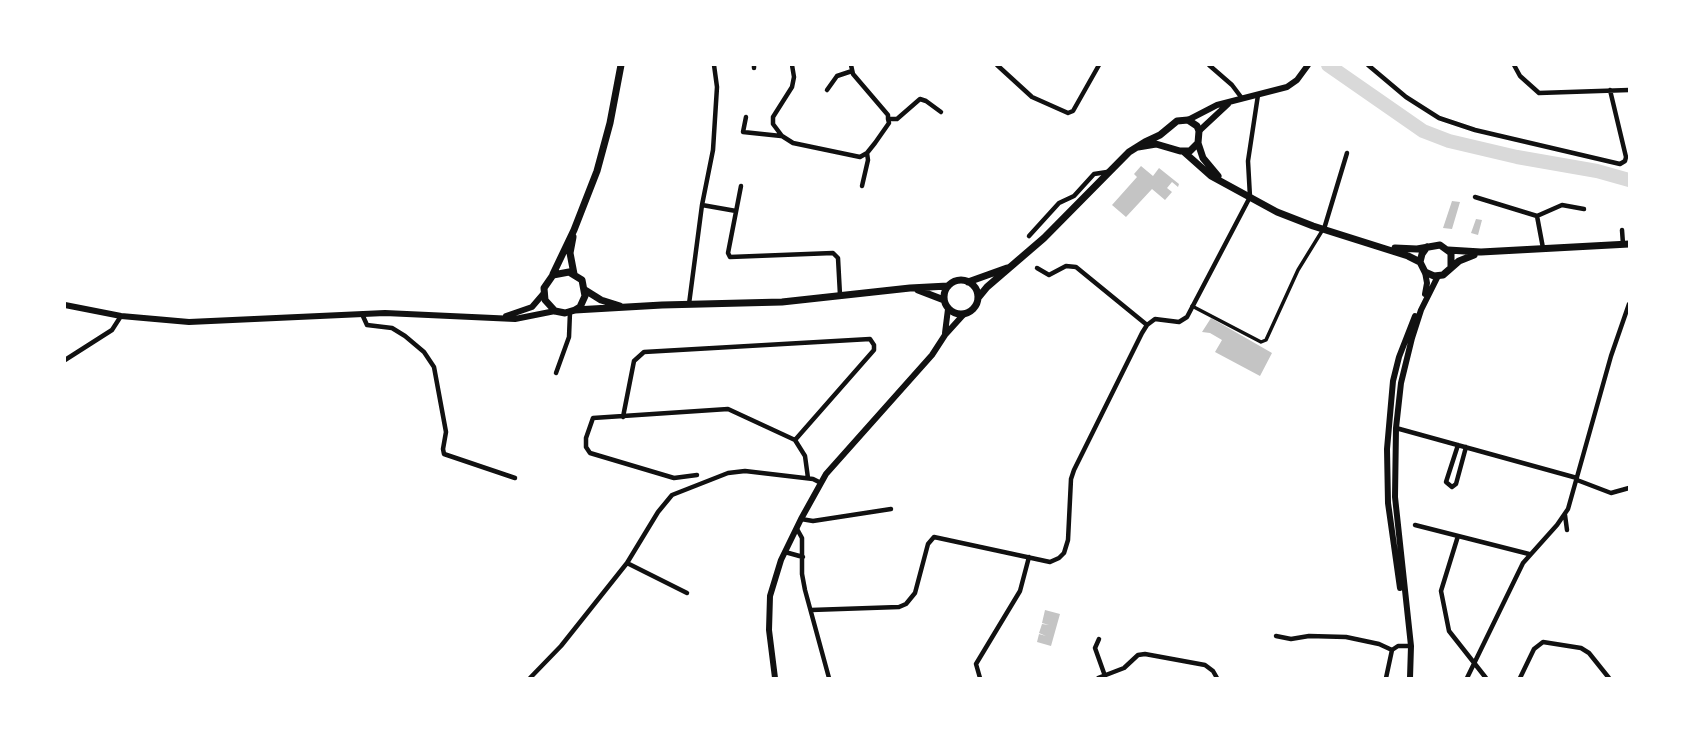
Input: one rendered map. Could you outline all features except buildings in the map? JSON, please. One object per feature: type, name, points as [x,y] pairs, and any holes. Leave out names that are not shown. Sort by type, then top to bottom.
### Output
[{"type":"main road","points":[[555,311],[549,306],[544,293],[546,283],[553,275],[574,230],[601,157],[621,65]]},
{"type":"main road","points":[[775,678],[768,614],[774,580],[801,519],[821,483],[932,355],[945,335],[964,314],[972,310],[987,287],[1044,238],[1107,172],[1138,147],[1169,129],[1177,121],[1188,120],[1209,108],[1241,97],[1287,87],[1297,80],[1308,65]]},
{"type":"main road","points":[[1199,131],[1233,101]]},
{"type":"main road","points":[[1188,120],[1193,122],[1199,131],[1198,143],[1203,158],[1227,184]]},
{"type":"main road","points":[[1169,129],[1168,139],[1173,148]]},
{"type":"main road","points":[[1184,152],[1195,148],[1198,143]]},
{"type":"main road","points":[[1138,147],[1156,144],[1184,152],[1200,167],[1277,212],[1420,262],[1425,272],[1426,290],[1399,357],[1390,407],[1390,477],[1407,610],[1410,678]]},
{"type":"main road","points":[[574,230],[570,253],[574,274]]},
{"type":"main road","points":[[1379,246],[1409,249],[1440,245],[1448,250],[1481,252],[1626,244]]},
{"type":"main road","points":[[1420,262],[1427,247]]},
{"type":"main road","points":[[1448,250],[1452,258],[1451,266]]},
{"type":"main road","points":[[1425,272],[1438,276],[1467,257],[1481,252]]},
{"type":"main road","points":[[65,305],[121,316],[189,322],[402,313],[516,319],[555,311],[770,303],[948,286],[955,281],[968,282],[1013,265]]},
{"type":"main road","points":[[553,275],[563,271],[582,280],[585,290],[583,302],[572,311]]},
{"type":"main road","points":[[1390,477],[1401,383],[1409,348],[1421,310],[1438,276]]},
{"type":"main road","points":[[968,282],[975,288],[978,298]]},
{"type":"main road","points":[[948,286],[944,300],[948,309],[953,313],[964,314]]},
{"type":"main road","points":[[910,288],[944,300]]},
{"type":"main road","points":[[585,290],[601,300],[628,308]]},
{"type":"main road","points":[[497,319],[527,310],[544,293]]},
{"type":"main road","points":[[945,335],[948,309]]},
{"type":"street","points":[[689,304],[702,205],[713,150],[717,88],[715,65]]},
{"type":"street","points":[[792,65],[792,87],[772,117],[773,124],[782,136],[793,143],[854,157],[867,153],[889,123],[888,115],[852,68],[837,76],[827,90]]},
{"type":"street","points":[[1001,66],[1032,97],[1068,113],[1073,111],[1099,65]]},
{"type":"street","points":[[1209,65],[1232,85],[1241,97]]},
{"type":"street","points":[[1368,65],[1406,97],[1439,118],[1475,130],[1620,164],[1626,157],[1610,90]]},
{"type":"street","points":[[1514,65],[1520,76],[1539,93],[1629,90]]},
{"type":"street","points":[[811,610],[899,607],[906,604],[915,593],[928,544],[934,537],[1050,562],[1064,553],[1068,540],[1071,480],[1074,470],[1147,324],[1155,319],[1183,321],[1250,197],[1248,161],[1258,94]]},
{"type":"street","points":[[888,119],[897,119],[920,99],[941,112]]},
{"type":"street","points":[[746,117],[743,132],[782,136]]},
{"type":"street","points":[[862,187],[867,153]]},
{"type":"street","points":[[1192,306],[1261,342],[1266,340],[1298,271],[1324,230],[1347,153]]},
{"type":"street","points":[[1029,236],[1059,203],[1074,196],[1094,174],[1107,172]]},
{"type":"street","points":[[741,186],[728,253],[730,257],[833,253],[838,258],[840,296]]},
{"type":"street","points":[[1475,197],[1537,216],[1562,205],[1584,209]]},
{"type":"street","points":[[702,205],[736,211]]},
{"type":"street","points":[[1537,216],[1543,249]]},
{"type":"street","points":[[1622,230],[1626,244]]},
{"type":"street","points":[[1038,268],[1049,275],[1066,266],[1076,267],[1147,324]]},
{"type":"street","points":[[1467,678],[1504,599],[1529,554],[1565,515],[1611,356],[1628,316],[1629,304]]},
{"type":"street","points":[[556,373],[569,337],[572,311]]},
{"type":"street","points":[[362,314],[367,326],[392,328],[405,336],[424,352],[434,367],[446,432],[444,454],[515,478]]},
{"type":"street","points":[[65,360],[112,330],[121,316]]},
{"type":"street","points":[[624,417],[634,361],[644,352],[870,339],[874,349],[795,440]]},
{"type":"street","points":[[697,475],[674,478],[590,453],[586,447],[586,438],[593,418],[728,409],[795,440],[805,456],[807,478]]},
{"type":"street","points":[[1396,428],[1577,479],[1611,493],[1629,488]]},
{"type":"street","points":[[1458,445],[1446,482],[1452,487],[1456,484],[1466,447]]},
{"type":"street","points":[[530,678],[561,646],[627,563],[671,495],[699,483],[746,471],[807,478],[821,483]]},
{"type":"street","points":[[801,519],[813,521],[891,509]]},
{"type":"street","points":[[1565,515],[1567,530]]},
{"type":"street","points":[[1415,525],[1529,554]]},
{"type":"street","points":[[797,528],[802,538],[803,574],[829,678]]},
{"type":"street","points":[[1458,536],[1441,591],[1449,631],[1486,678]]},
{"type":"street","points":[[785,552],[803,557]]},
{"type":"street","points":[[980,678],[975,664],[1020,591],[1029,557]]},
{"type":"street","points":[[627,563],[687,593]]},
{"type":"street","points":[[1276,636],[1291,639],[1309,636],[1346,637],[1380,644],[1392,650]]},
{"type":"street","points":[[1099,639],[1095,648],[1105,676]]},
{"type":"street","points":[[1520,678],[1534,649],[1543,642],[1581,648],[1589,653],[1609,678]]},
{"type":"street","points":[[1386,678],[1392,650],[1398,646],[1410,646]]},
{"type":"street","points":[[1098,678],[1124,668],[1138,655],[1145,654],[1205,665],[1217,678]]},
{"type":"waterway","points":[[1328,65],[1423,131],[1449,141],[1629,180]]}]
